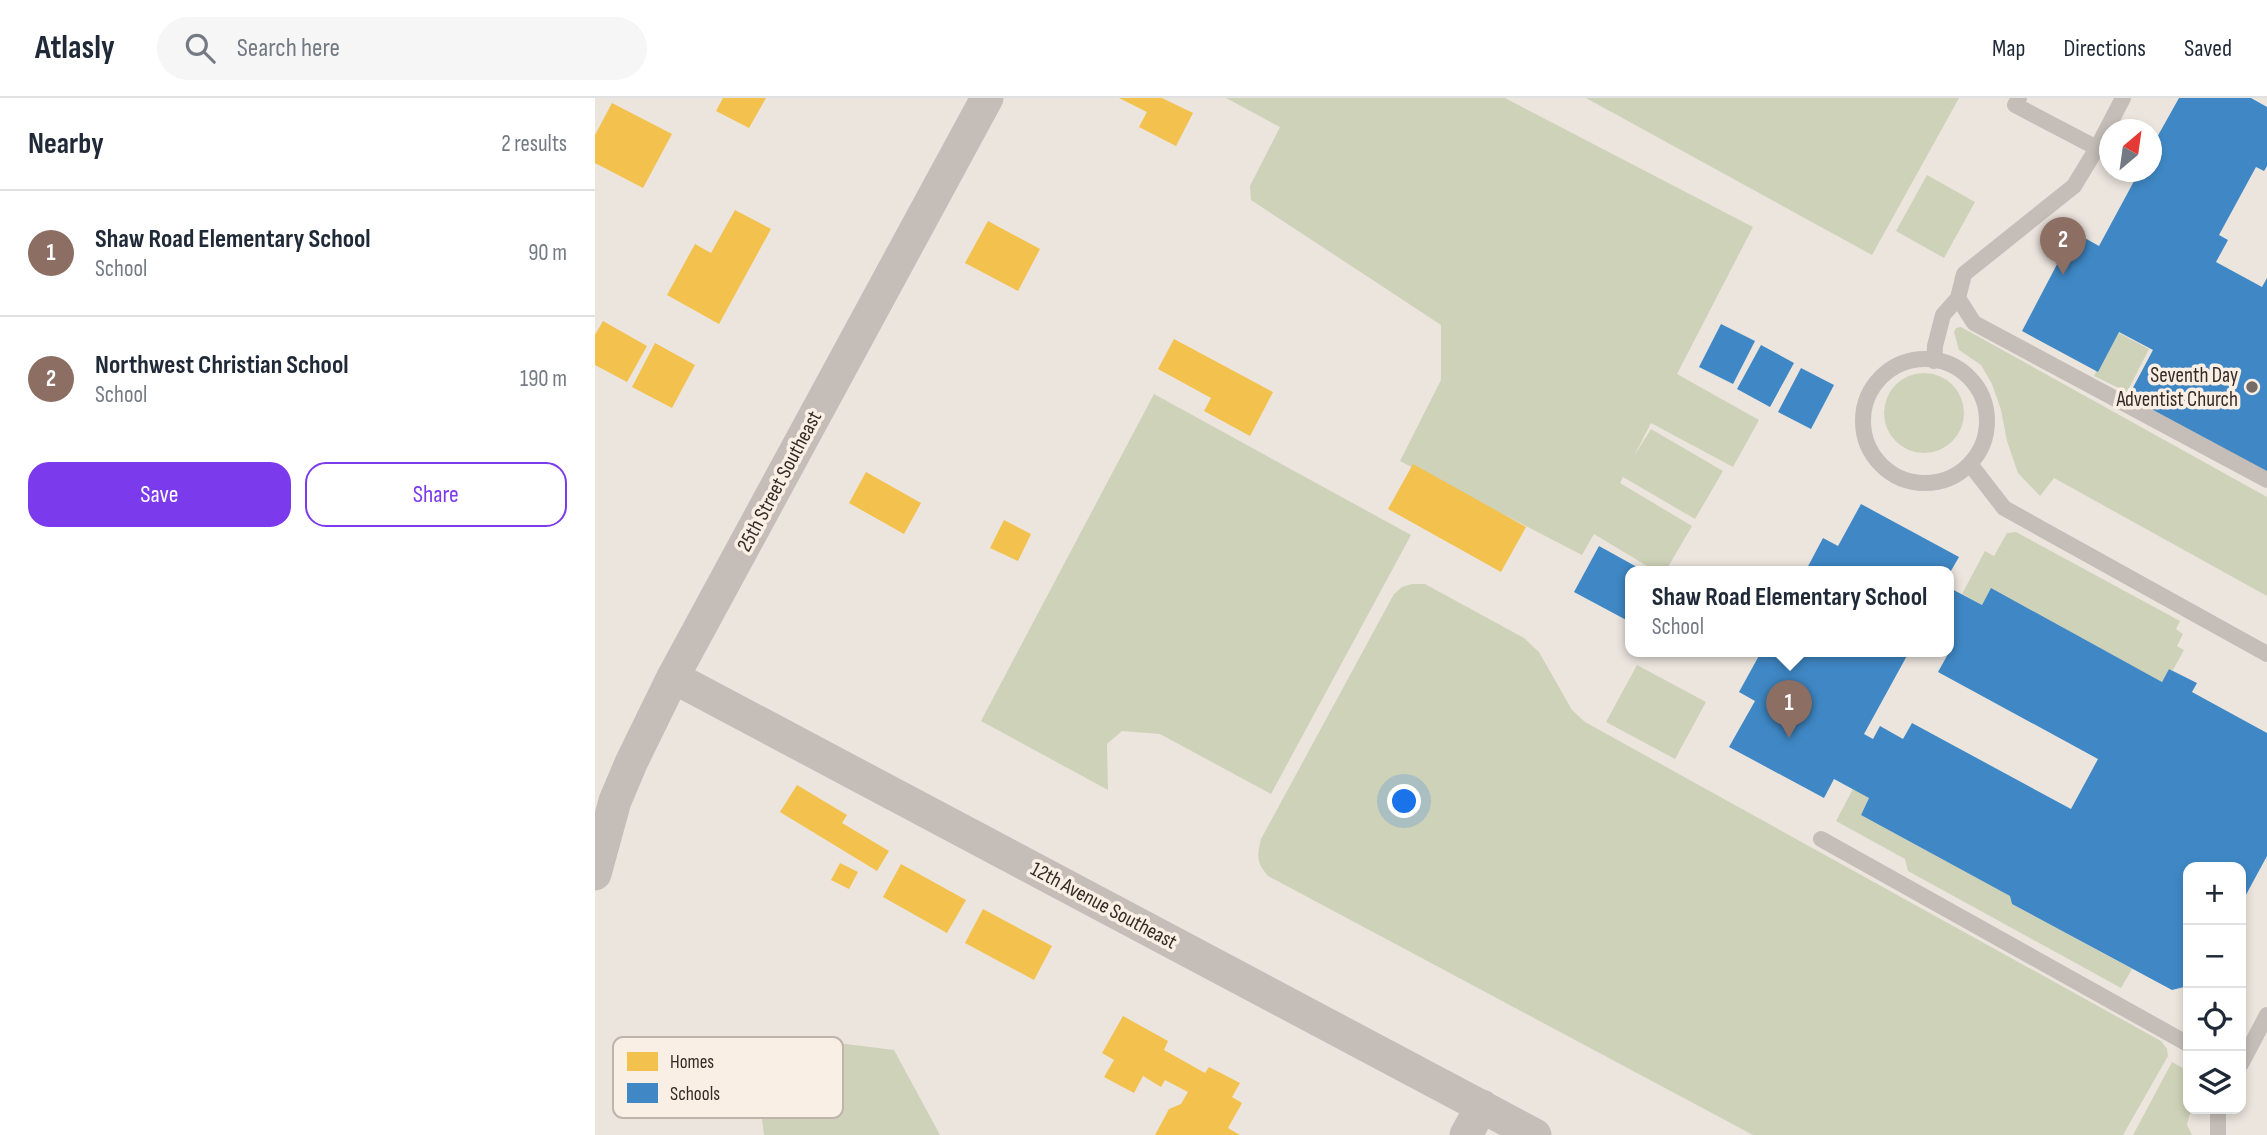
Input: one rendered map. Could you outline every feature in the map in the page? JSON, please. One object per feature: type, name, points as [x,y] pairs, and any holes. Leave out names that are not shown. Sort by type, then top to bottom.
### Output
[{"type":"street","name":"25th Street Southeast","points":[[595,874],[615,801],[673,677],[986,98]]},
{"type":"street","name":"12th Avenue Southeast","points":[[673,677],[1535,1135]]},
{"type":"street","points":[[1465,1135],[1482,1106]]},
{"type":"lane","points":[[2019,98],[2015,105],[2097,148]]},
{"type":"lane","points":[[1934,360],[1943,315],[1958,298],[1964,274],[2074,186],[2123,98]]},
{"type":"lane","points":[[1958,298],[1974,323],[2267,480]]},
{"type":"lane","points":[[1924,359],[1944,362],[1961,370],[1976,386],[1985,405],[1987,426],[1982,447],[1970,464],[1953,477],[1933,483],[1911,482],[1892,474],[1876,459],[1867,442],[1863,423],[1866,403],[1874,386],[1888,372],[1905,363],[1924,359]]},
{"type":"lane","points":[[1970,464],[2004,508],[2267,654]]},
{"type":"lane","points":[[1821,839],[2183,1041]]},
{"type":"lane","points":[[2246,1055],[2267,1015]]},
{"type":"lane","points":[[2218,1114],[2218,1135]]},
{"type":"green space","points":[[1226,98],[1505,98],[1753,227],[1677,374],[1759,420],[1733,467],[1651,423],[1634,456],[1651,429],[1723,471],[1695,519],[1623,477],[1620,483],[1692,526],[1669,566],[1647,566],[1594,534],[1582,555],[1400,461],[1441,380],[1441,325],[1251,200],[1250,186],[1280,127]]},
{"type":"green space","points":[[1586,98],[1959,98],[1872,255]]},
{"type":"green space","points":[[1927,175],[1975,202],[1944,258],[1896,231]]},
{"type":"green space","points":[[1961,327],[2267,497],[2267,596],[2054,478],[2040,496],[2018,473],[1992,384],[1981,365],[1959,350],[1954,332]]},
{"type":"green space","points":[[2117,332],[2149,349],[2127,392],[2094,376]]},
{"type":"green space","points":[[1924,373],[1939,376],[1952,385],[1961,398],[1964,413],[1961,428],[1952,441],[1939,450],[1924,453],[1909,450],[1896,441],[1887,428],[1884,413],[1887,398],[1896,385],[1909,376]]},
{"type":"green space","points":[[1154,394],[1411,535],[1271,794],[1160,734],[1122,731],[1107,744],[1108,790],[981,721]]},
{"type":"green space","points":[[2016,532],[2180,621],[2176,629],[2183,634],[2177,646],[2184,650],[2173,670],[2169,669],[2162,682],[1991,589],[1982,605],[1962,594],[1985,551],[1994,556],[2007,533]]},
{"type":"green space","points":[[1425,584],[1524,638],[1539,652],[1572,710],[1585,722],[2161,1041],[2168,1056],[2123,1135],[1753,1135],[1268,876],[1259,859],[1261,839],[1394,594],[1402,587]]},
{"type":"green space","points":[[1637,665],[1706,702],[1675,759],[1606,722]]},
{"type":"green space","points":[[1853,789],[1869,798],[1861,815],[2010,896],[2012,904],[2132,969],[2121,988],[1908,871],[1905,859],[1836,821]]},
{"type":"green space","points":[[843,1044],[894,1050],[940,1135],[764,1135],[762,1118],[843,1118]]},
{"type":"green space","points":[[2172,1062],[2183,1068],[2183,1114],[2190,1114],[2187,1125],[2192,1135],[2133,1135]]},
{"type":"building: Homes","points":[[723,98],[766,98],[749,128],[716,111]]},
{"type":"building: Homes","points":[[1119,98],[1162,98],[1193,113],[1176,146],[1139,127],[1147,112]]},
{"type":"building: Homes","points":[[612,103],[672,134],[643,188],[595,163],[595,135]]},
{"type":"building: Homes","points":[[735,210],[771,229],[719,324],[667,295],[695,244],[711,253]]},
{"type":"building: Homes","points":[[988,221],[1040,249],[1018,291],[965,263]]},
{"type":"building: Homes","points":[[603,321],[647,346],[627,382],[595,365],[595,335]]},
{"type":"building: Homes","points":[[1174,339],[1273,392],[1250,436],[1204,411],[1211,398],[1158,369]]},
{"type":"building: Homes","points":[[655,343],[695,365],[672,408],[632,387]]},
{"type":"building: Homes","points":[[1413,464],[1526,527],[1501,572],[1388,509]]},
{"type":"building: Homes","points":[[866,472],[921,503],[904,534],[849,503]]},
{"type":"building: Homes","points":[[1004,520],[1031,534],[1018,561],[990,548]]},
{"type":"building: Homes","points":[[797,785],[847,815],[842,823],[889,851],[877,871],[780,812]]},
{"type":"building: Homes","points":[[840,863],[858,872],[849,889],[831,880]]},
{"type":"building: Homes","points":[[901,864],[966,900],[947,933],[883,897]]},
{"type":"building: Homes","points":[[983,909],[1052,946],[1034,980],[965,943]]},
{"type":"building: Homes","points":[[1123,1016],[1168,1041],[1164,1050],[1205,1073],[1209,1067],[1240,1083],[1232,1097],[1242,1103],[1228,1128],[1240,1135],[1155,1135],[1169,1109],[1181,1104],[1188,1092],[1165,1080],[1161,1087],[1143,1076],[1134,1093],[1104,1077],[1114,1060],[1102,1053]]},
{"type":"building: Schools","points":[[2179,98],[2251,98],[2267,107],[2267,166],[2264,171],[2256,167],[2219,235],[2228,240],[2216,262],[2262,287],[2267,278],[2267,472],[2128,397],[2153,350],[2119,332],[2098,372],[2022,331],[2074,232],[2099,246],[2134,182],[2162,182],[2162,128]]},
{"type":"building: Schools","points":[[1721,324],[1755,341],[1733,384],[1699,367]]},
{"type":"building: Schools","points":[[1761,345],[1794,363],[1770,407],[1737,389]]},
{"type":"building: Schools","points":[[1801,368],[1834,385],[1811,429],[1778,412]]},
{"type":"building: Schools","points":[[1861,504],[1959,557],[1954,566],[1808,566],[1823,538],[1838,546]]},
{"type":"building: Schools","points":[[1599,546],[1635,566],[1625,566],[1625,619],[1574,592]]},
{"type":"building: Schools","points":[[1991,588],[2162,682],[2169,669],[2197,683],[2192,692],[2267,733],[2267,856],[2246,895],[2246,862],[2183,862],[2183,987],[2172,990],[2012,904],[2010,896],[1861,815],[1869,798],[1834,779],[1824,798],[1729,747],[1755,701],[1739,692],[1758,657],[1906,657],[1864,734],[1873,739],[1880,726],[1903,739],[1912,723],[2071,809],[2098,759],[1938,672],[1946,657],[1954,657],[1954,590],[1982,605]]},
{"type":"place","name":"Northwest Christian School","points":[[2063,275]]},
{"type":"place","name":"Seventh Day Adventist Church","points":[[2252,387]]},
{"type":"place","name":"Shaw Road Elementary School","points":[[1789,738]]}]
